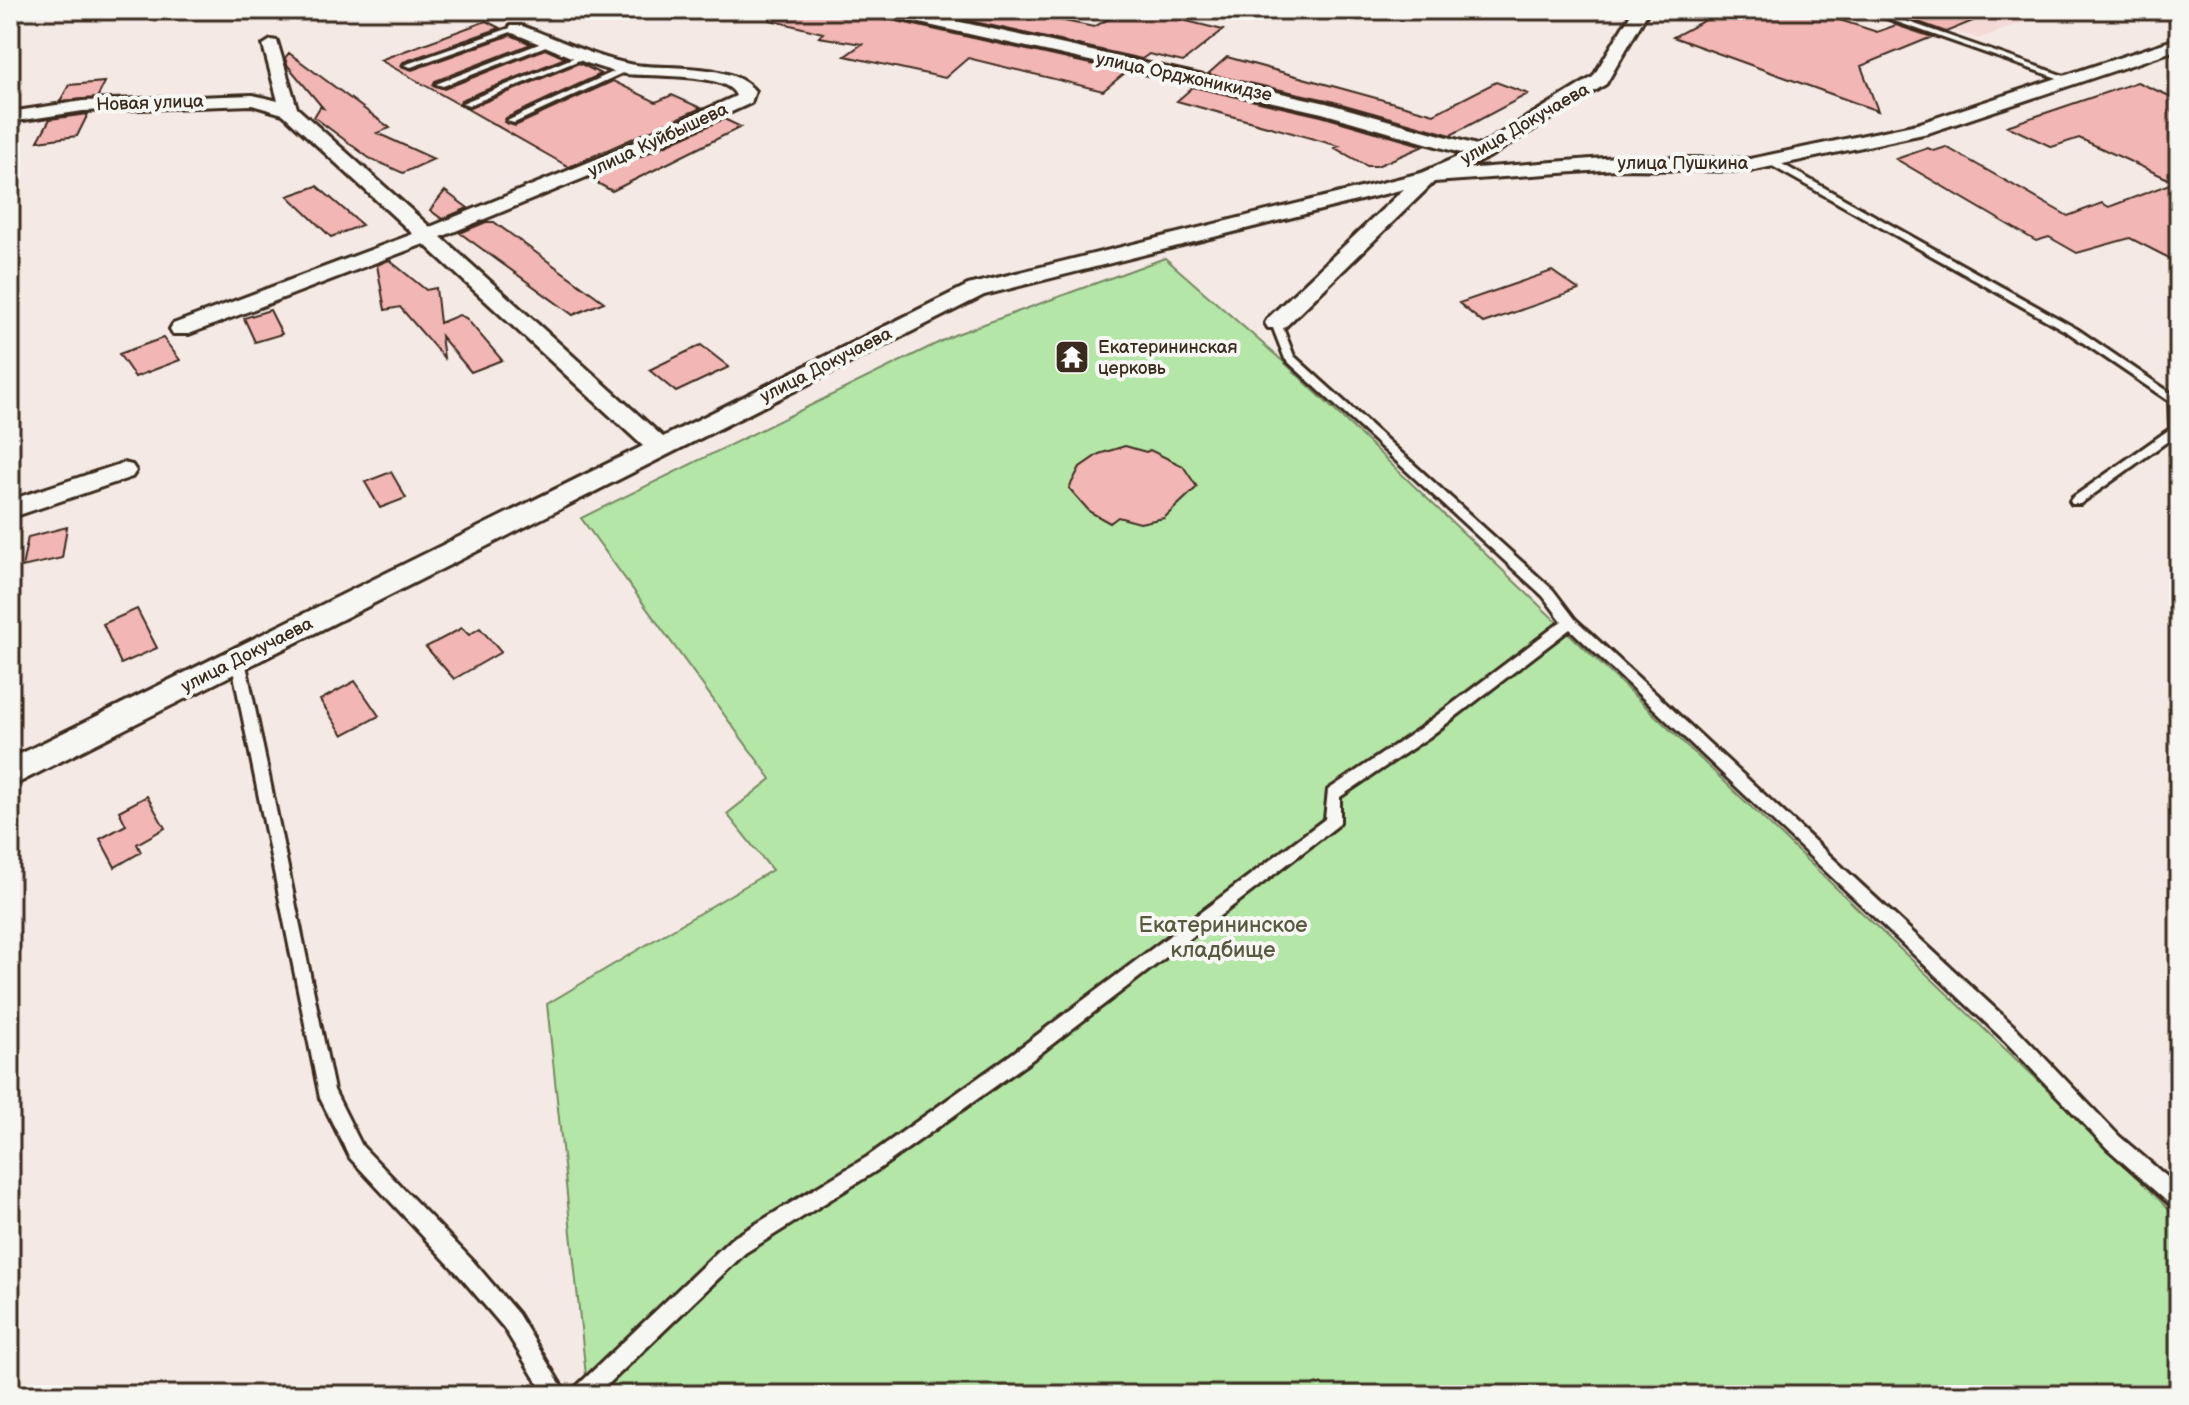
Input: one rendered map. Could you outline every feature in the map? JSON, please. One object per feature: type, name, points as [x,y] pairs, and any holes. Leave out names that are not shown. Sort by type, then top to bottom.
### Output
[{"type":"street","name":"улица Орджоникидзе","points":[[884,10],[1326,108],[1482,153]]},
{"type":"street","name":"улица Докучаева","points":[[10,774],[976,290],[1428,177],[1482,153],[1600,80],[1641,10]]},
{"type":"street","name":"улица Куйбышева","points":[[181,329],[428,238],[608,164],[745,99],[746,91],[735,83],[679,70],[627,69],[516,29]]},
{"type":"street","name":"улица Пушкина","points":[[1428,177],[1617,163],[1750,165],[1921,129],[2179,43]]},
{"type":"street","points":[[271,45],[289,110],[660,448]]},
{"type":"street","name":"Новая улица","points":[[10,117],[83,106],[238,100],[253,100],[289,110]]},
{"type":"street","points":[[1276,323],[1428,177]]},
{"type":"street","points":[[10,509],[123,471]]},
{"type":"lane","points":[[1867,10],[2069,79]]},
{"type":"lane","points":[[408,65],[516,29]]},
{"type":"lane","points":[[440,84],[552,42]]},
{"type":"lane","points":[[466,103],[588,55]]},
{"type":"lane","points":[[511,121],[627,69]]},
{"type":"lane","points":[[1770,161],[2073,331],[2174,400],[2176,430],[2076,501]]},
{"type":"lane","points":[[1276,323],[1289,357],[1525,572],[1570,622],[2011,1035],[2113,1142],[2179,1199]]},
{"type":"lane","points":[[582,1395],[738,1246],[873,1163],[1031,1050],[1332,822],[1333,794],[1424,733],[1570,622]]},
{"type":"lane","points":[[238,660],[326,1092],[356,1152],[465,1267],[511,1321],[557,1395]]},
{"type":"shaded area","points":[[1890,10],[2057,10],[1978,39]]},
{"type":"green space","name":"Екатерининское кладбище","points":[[1165,258],[1286,364],[2105,1144],[2179,1220],[2179,1395],[588,1395],[547,1004],[772,870],[727,814],[771,779],[581,518],[954,335]]},
{"type":"building","points":[[771,10],[873,10],[883,18],[1126,72],[1103,91],[968,58],[945,78],[845,56],[862,44],[819,37],[823,33],[770,20]]},
{"type":"building","points":[[920,10],[1009,10],[1094,27],[1125,10],[1142,10],[1223,30],[1183,62],[1149,54],[1142,59]]},
{"type":"building","points":[[1724,10],[1809,10],[1877,32],[1896,25],[1932,37],[1861,66],[1878,111],[1673,37]]},
{"type":"building","points":[[1934,10],[1982,10],[1985,16],[1946,32],[1910,19]]},
{"type":"building","points":[[486,21],[500,28],[403,62],[401,66],[412,70],[511,35],[531,44],[435,81],[433,85],[444,89],[545,49],[565,58],[461,100],[460,105],[380,60]]},
{"type":"building","points":[[289,53],[390,128],[377,133],[434,159],[403,173],[369,158],[314,117],[320,107],[323,108],[288,66],[285,58]]},
{"type":"building","points":[[1227,57],[1434,114],[1496,82],[1528,94],[1451,135],[1327,100],[1208,74]]},
{"type":"building","points":[[579,63],[601,74],[506,118],[504,122],[515,126],[613,81],[656,102],[672,95],[701,108],[569,167],[462,106],[470,108]]},
{"type":"building","points":[[105,82],[97,98],[60,101],[69,85]]},
{"type":"building","points":[[2137,82],[2179,100],[2179,263],[2130,238],[2077,253],[2049,237],[2036,241],[1896,159],[1928,148],[1934,151],[1946,147],[2068,216],[2102,203],[2109,207],[2175,182],[2079,138],[2052,147],[2007,126]]},
{"type":"building","points":[[1193,87],[1321,116],[1424,146],[1377,166],[1367,166],[1335,148],[1339,146],[1177,101]]},
{"type":"building","points":[[88,114],[77,136],[38,141],[50,119]]},
{"type":"building","points":[[724,119],[741,127],[612,191],[590,179]]},
{"type":"building","points":[[317,186],[362,225],[331,237],[288,196]]},
{"type":"building","points":[[445,191],[468,208],[442,219],[430,210]]},
{"type":"building","points":[[486,222],[494,222],[604,302],[573,315],[460,233]]},
{"type":"building","points":[[389,260],[426,290],[436,288],[440,323],[459,315],[466,318],[502,360],[471,372],[441,336],[444,358],[400,307],[385,310],[377,265]]},
{"type":"building","points":[[1552,271],[1579,290],[1483,323],[1459,303]]},
{"type":"building","points":[[270,310],[282,334],[255,342],[244,318]]},
{"type":"building","points":[[163,338],[180,360],[135,377],[119,354]]},
{"type":"building","points":[[701,345],[729,367],[676,392],[649,370]]},
{"type":"building","points":[[1125,446],[1146,452],[1150,450],[1183,466],[1197,487],[1164,518],[1140,523],[1118,517],[1110,523],[1090,512],[1069,488],[1080,467],[1099,454]]},
{"type":"building","points":[[391,472],[406,498],[380,508],[365,482]]},
{"type":"building","points":[[67,527],[62,558],[22,567],[28,537]]},
{"type":"building","points":[[137,609],[157,648],[121,664],[103,624]]},
{"type":"building","points":[[462,628],[469,635],[480,628],[501,652],[454,679],[426,647]]},
{"type":"building","points":[[355,681],[379,716],[343,735],[320,700]]},
{"type":"building","points":[[147,796],[165,828],[137,844],[141,852],[115,867],[100,839],[126,825],[119,811]]},
{"type":"place","name":"Екатерининская церковь","points":[[1072,357]]}]
